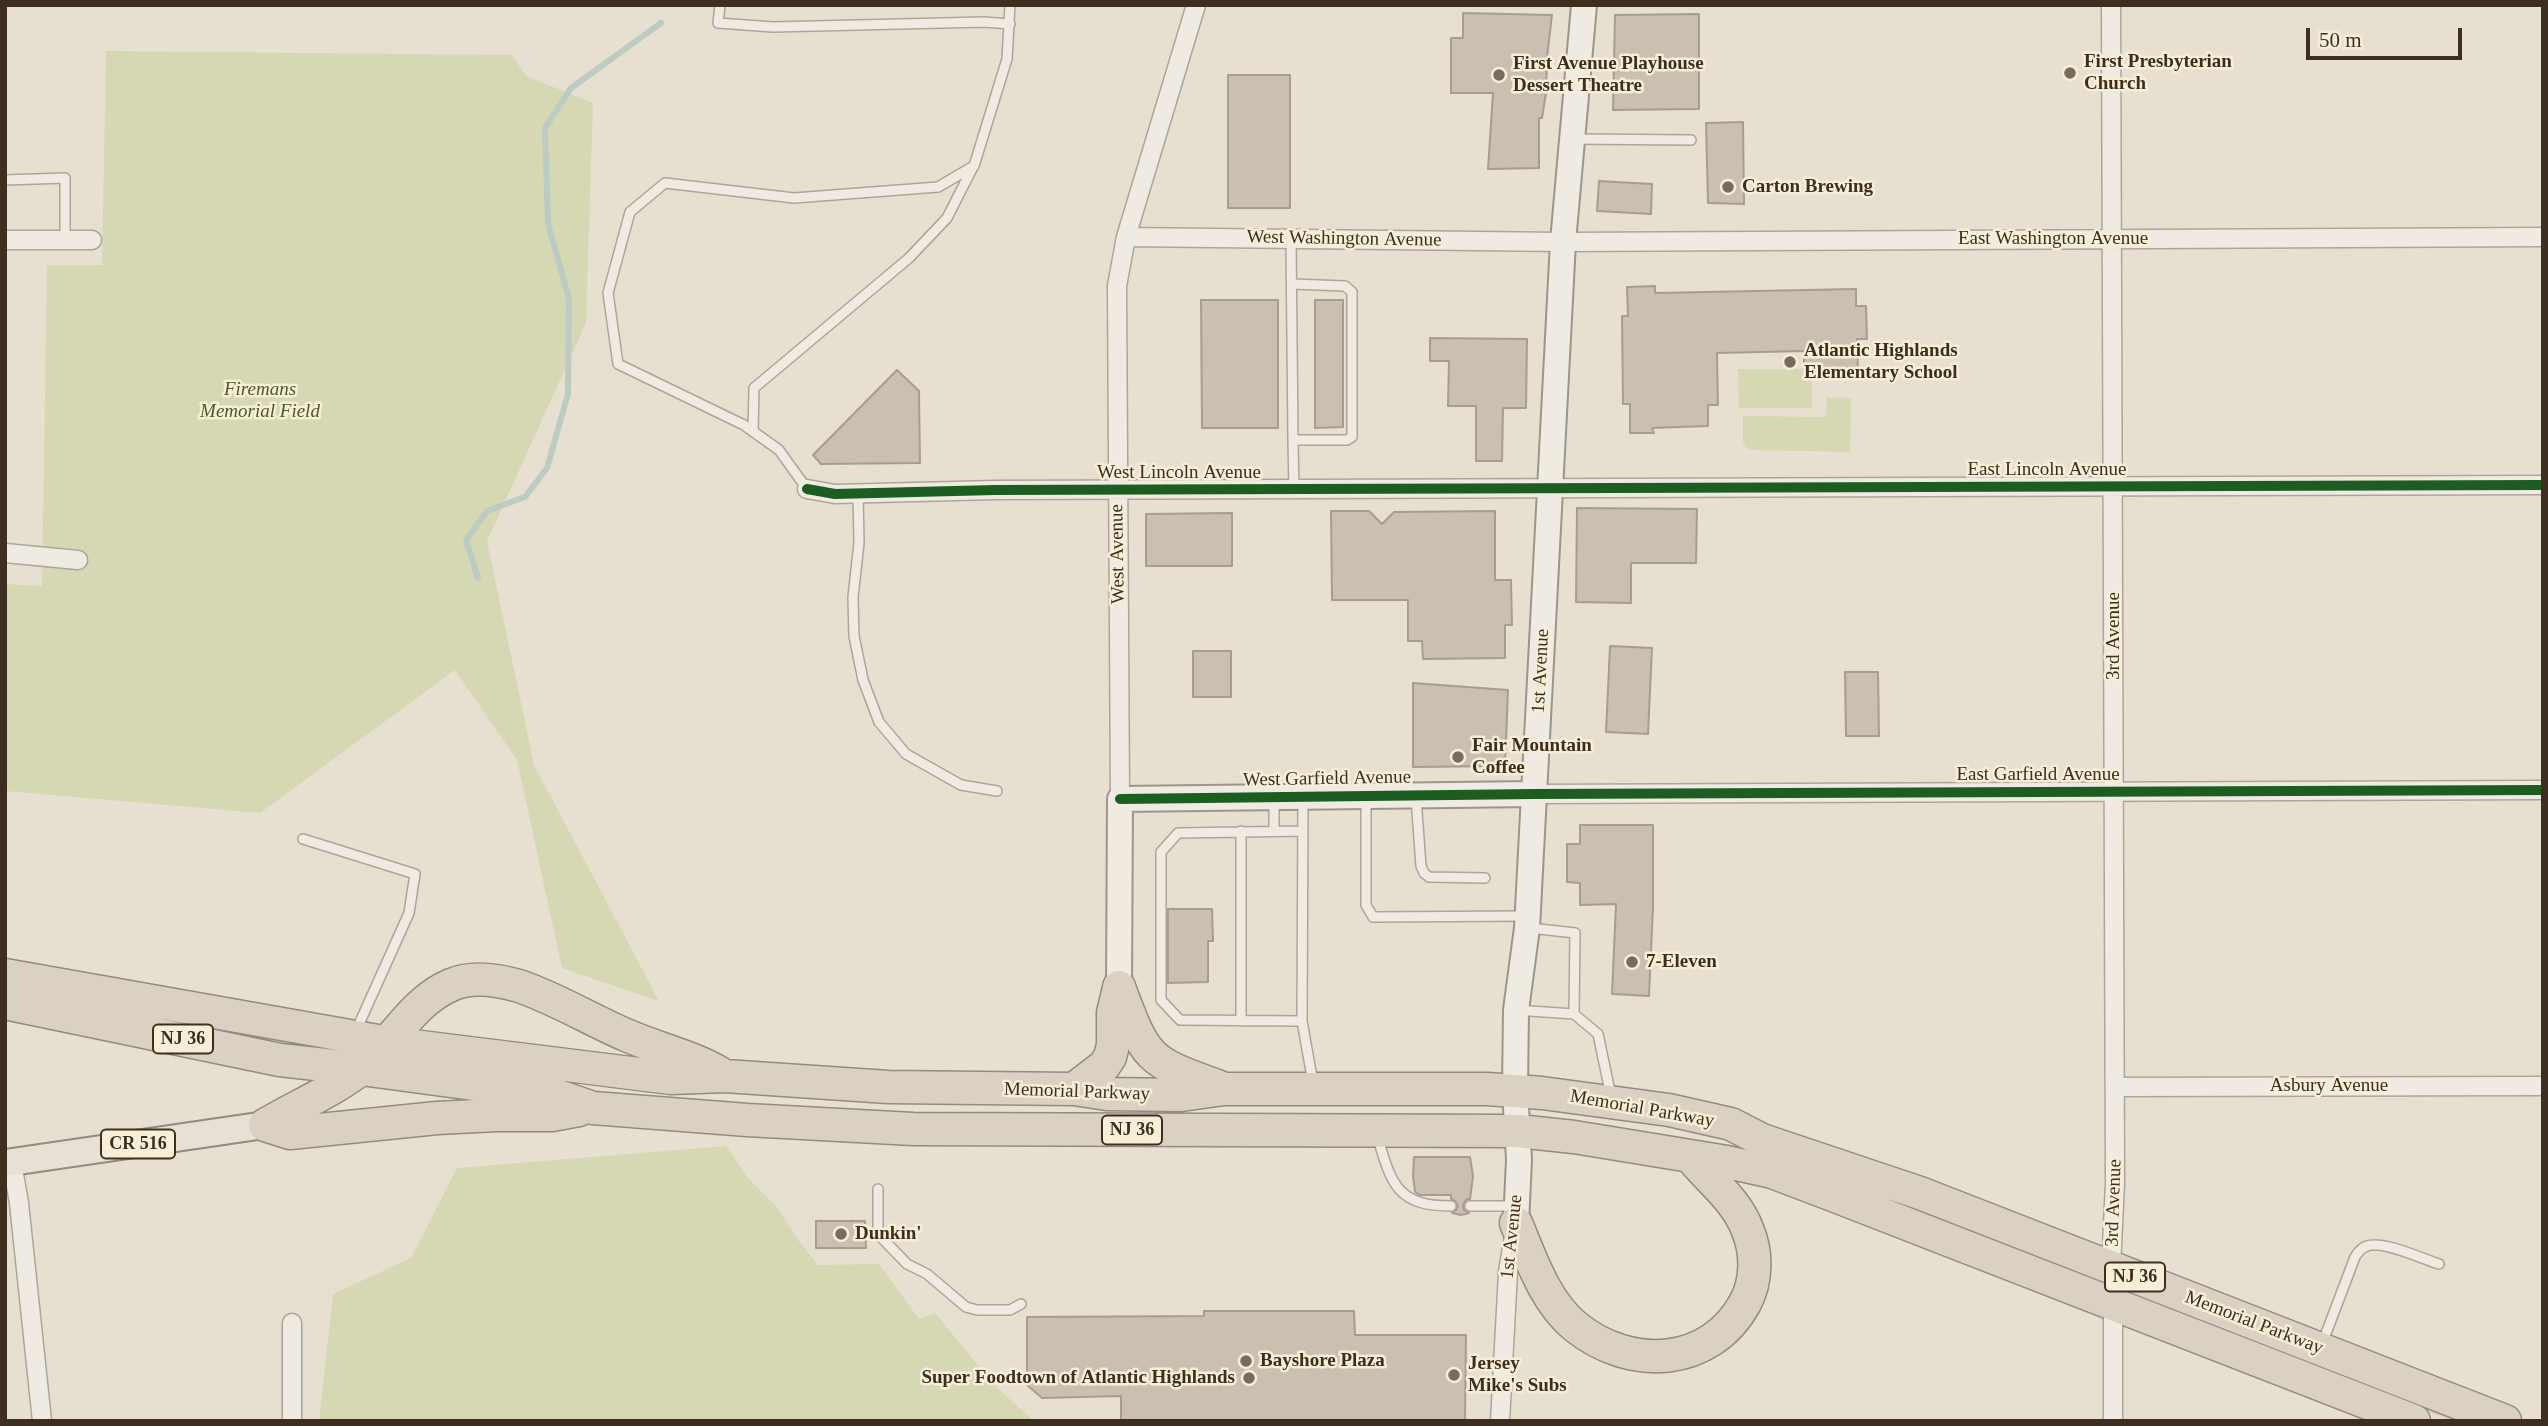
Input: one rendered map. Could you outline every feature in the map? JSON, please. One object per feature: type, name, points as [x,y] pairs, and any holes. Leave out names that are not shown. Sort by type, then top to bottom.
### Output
[{"type":"highway","name":"NJ 36","points":[[5,975],[388,1043],[671,1078],[724,1076]]},
{"type":"highway","points":[[265,1125],[361,1069],[433,994],[453,984],[475,979],[520,986],[626,1035],[699,1061],[724,1076]]},
{"type":"highway","points":[[1119,988],[1137,1036],[1155,1059],[1169,1068],[1224,1089]]},
{"type":"highway","points":[[1074,1089],[1104,1066],[1110,1057],[1113,1045],[1113,1013],[1119,988]]},
{"type":"highway","name":"NJ 36","points":[[5,1003],[280,1060],[555,1095],[593,1108]]},
{"type":"highway","name":"Memorial Parkway","points":[[724,1076],[888,1087],[1074,1089],[1107,1094],[1181,1095],[1224,1089],[1314,1088],[1515,1090],[1669,1110],[1731,1124],[1762,1140],[1920,1193],[2505,1421]]},
{"type":"highway","points":[[265,1125],[290,1133],[438,1118],[552,1115],[593,1108]]},
{"type":"highway","name":"Memorial Parkway","points":[[593,1108],[913,1129],[1518,1130],[1644,1147],[1772,1172],[2414,1421]]},
{"type":"highway","points":[[1516,1215],[1548,1295],[1577,1327],[1595,1339],[1634,1354],[1674,1356],[1692,1351],[1725,1331],[1737,1317],[1754,1280],[1754,1257],[1749,1233],[1741,1214],[1690,1156]]},
{"type":"main road","name":"CR 516","points":[[9,1163],[265,1125]]},
{"type":"street","name":"West Avenue","points":[[1119,988],[1117,286],[1126,237],[1196,5]]},
{"type":"street","name":"1st Avenue","points":[[1500,1421],[1508,1272],[1516,1215],[1516,1010],[1528,922],[1563,242],[1584,5]]},
{"type":"street","name":"3rd Avenue","points":[[2111,5],[2115,1087],[2115,1183],[2111,1267]]},
{"type":"street","name":"West Washington Avenue","points":[[1126,237],[1563,242]]},
{"type":"street","name":"East Washington Avenue","points":[[1563,242],[2543,237]]},
{"type":"street","points":[[5,240],[92,240]]},
{"type":"street","name":"East Lincoln Avenue","points":[[1551,488],[2543,485]]},
{"type":"street","name":"West Lincoln Avenue","points":[[807,489],[835,494],[1551,488]]},
{"type":"street","points":[[5,553],[78,560]]},
{"type":"street","name":"East Garfield Avenue","points":[[1534,794],[2543,790]]},
{"type":"street","name":"West Garfield Avenue","points":[[1120,799],[1534,794]]},
{"type":"street","name":"Asbury Avenue","points":[[2115,1087],[2543,1086]]},
{"type":"street","points":[[9,1163],[19,1203],[42,1421]]},
{"type":"street","points":[[2113,1304],[2113,1421]]},
{"type":"street","points":[[292,1323],[292,1421]]},
{"type":"lane","points":[[720,5],[718,23],[773,27],[984,22],[1010,24]]},
{"type":"lane","points":[[753,432],[754,388],[909,258],[947,218],[974,166],[1007,59],[1010,5]]},
{"type":"lane","points":[[1572,139],[1691,140]]},
{"type":"lane","points":[[807,489],[779,450],[753,432],[618,364],[608,293],[630,212],[665,183],[794,198],[938,187],[974,166]]},
{"type":"lane","points":[[5,180],[65,178],[65,240]]},
{"type":"lane","points":[[1291,239],[1294,490]]},
{"type":"lane","points":[[1292,284],[1345,285],[1352,292],[1353,299],[1352,437],[1342,442],[1293,440]]},
{"type":"lane","points":[[858,493],[859,543],[853,597],[854,636],[863,680],[878,722],[906,754],[961,785],[997,791]]},
{"type":"lane","points":[[1366,796],[1366,905],[1373,917],[1528,922],[1575,933],[1574,1014]]},
{"type":"lane","points":[[1416,796],[1421,866],[1424,873],[1429,877],[1485,878]]},
{"type":"lane","points":[[1274,797],[1274,831]]},
{"type":"lane","points":[[1303,797],[1302,1021],[1314,1088]]},
{"type":"lane","points":[[1241,831],[1241,1021]]},
{"type":"lane","points":[[1302,1021],[1180,1020],[1161,1000],[1161,852],[1178,833],[1303,831]]},
{"type":"lane","points":[[303,839],[415,874],[409,913],[353,1037]]},
{"type":"lane","points":[[1516,1010],[1574,1014],[1598,1034],[1612,1101]]},
{"type":"lane","points":[[1376,1130],[1392,1177],[1405,1196],[1426,1205],[1451,1206]]},
{"type":"lane","points":[[878,1189],[878,1234],[907,1264],[927,1274],[966,1307],[977,1310],[1010,1310],[1021,1304]]},
{"type":"lane","points":[[1470,1206],[1516,1215]]},
{"type":"lane","points":[[2320,1349],[2360,1249],[2371,1244],[2381,1245],[2439,1264]]},
{"type":"green space","name":"Firemans Memorial Field","points":[[106,51],[512,55],[526,76],[593,103],[586,323],[487,541],[534,765],[659,1001],[562,968],[517,760],[455,670],[260,813],[5,791],[5,584],[42,586],[47,265],[102,265]]},
{"type":"green space","points":[[1738,369],[1812,369],[1812,408],[1739,408]]},
{"type":"green space","points":[[1827,397],[1851,398],[1850,452],[1750,450],[1743,443],[1743,416],[1826,417]]},
{"type":"green space","points":[[726,1146],[748,1178],[776,1206],[818,1265],[879,1264],[919,1319],[935,1313],[995,1386],[1034,1421],[319,1421],[333,1294],[411,1258],[457,1168]]},
{"type":"green space","points":[[1856,1182],[2470,1421],[2452,1421],[1853,1188]]},
{"type":"building","points":[[1463,13],[1552,15],[1546,93],[1542,118],[1539,118],[1539,168],[1488,169],[1493,93],[1451,93],[1451,38],[1463,38]]},
{"type":"building","points":[[1699,14],[1699,109],[1613,110],[1615,15]]},
{"type":"building","points":[[1228,75],[1290,75],[1290,208],[1228,208]]},
{"type":"building","points":[[1743,122],[1744,204],[1708,203],[1706,123]]},
{"type":"building","points":[[1599,181],[1652,184],[1651,214],[1597,211]]},
{"type":"building","points":[[1655,286],[1655,293],[1856,289],[1856,306],[1866,306],[1867,339],[1857,339],[1858,373],[1814,374],[1814,367],[1804,368],[1804,351],[1717,353],[1718,405],[1708,405],[1708,426],[1652,428],[1654,433],[1630,433],[1630,404],[1623,404],[1622,316],[1628,316],[1627,287]]},
{"type":"building","points":[[1201,300],[1278,300],[1278,428],[1202,428]]},
{"type":"building","points":[[1315,300],[1343,300],[1343,427],[1315,428]]},
{"type":"building","points":[[1430,338],[1527,339],[1526,408],[1503,408],[1502,461],[1476,461],[1476,406],[1448,406],[1449,361],[1430,361]]},
{"type":"building","points":[[897,370],[919,391],[920,463],[821,464],[813,455]]},
{"type":"building","points":[[1577,508],[1697,509],[1696,563],[1631,563],[1631,603],[1576,602]]},
{"type":"building","points":[[1331,511],[1369,511],[1382,524],[1394,512],[1495,511],[1495,580],[1511,580],[1512,625],[1505,625],[1505,658],[1423,659],[1422,641],[1408,641],[1408,600],[1332,600]]},
{"type":"building","points":[[1232,513],[1232,566],[1146,566],[1146,514]]},
{"type":"building","points":[[1610,646],[1652,648],[1648,734],[1606,732]]},
{"type":"building","points":[[1193,651],[1231,651],[1231,697],[1193,697]]},
{"type":"building","points":[[1845,672],[1878,672],[1879,736],[1846,736]]},
{"type":"building","points":[[1413,683],[1508,690],[1505,766],[1413,767]]},
{"type":"building","points":[[1580,825],[1653,825],[1649,996],[1612,994],[1616,904],[1580,905],[1580,883],[1567,882],[1567,844],[1580,844]]},
{"type":"building","points":[[1168,909],[1212,909],[1213,941],[1208,941],[1208,982],[1168,983]]},
{"type":"building","points":[[1414,1157],[1470,1157],[1473,1176],[1470,1199],[1463,1205],[1464,1210],[1469,1213],[1452,1213],[1458,1206],[1451,1199],[1451,1195],[1420,1195],[1415,1192]]},
{"type":"building","name":"Dunkin'","points":[[816,1221],[865,1221],[866,1248],[816,1248]]},
{"type":"building","name":"Bayshore Plaza","points":[[1204,1311],[1354,1311],[1355,1335],[1466,1335],[1465,1421],[1121,1421],[1121,1396],[1042,1398],[1027,1385],[1027,1317],[1204,1316]]},
{"type":"waterway","points":[[478,578],[466,540],[487,511],[525,497],[547,468],[568,394],[569,299],[548,224],[545,128],[571,88],[661,23]]},
{"type":"cycle path","points":[[807,489],[835,494],[995,490],[2543,485]]},
{"type":"cycle path","points":[[1120,799],[1534,794],[2543,790]]},
{"type":"place","name":"First Presbyterian Church","points":[[2070,73]]},
{"type":"place","name":"First Avenue Playhouse Dessert Theatre","points":[[1499,75]]},
{"type":"place","name":"Carton Brewing","points":[[1728,187]]},
{"type":"place","name":"Atlantic Highlands Elementary School","points":[[1790,362]]},
{"type":"place","name":"Fair Mountain Coffee","points":[[1458,757]]},
{"type":"place","name":"7-Eleven","points":[[1632,962]]},
{"type":"place","name":"Dunkin'","points":[[841,1234]]},
{"type":"place","name":"Bayshore Plaza","points":[[1246,1361]]},
{"type":"place","name":"Jersey Mike's Subs","points":[[1454,1375]]},
{"type":"place","name":"Super Foodtown of Atlantic Highlands","points":[[1249,1378]]}]
